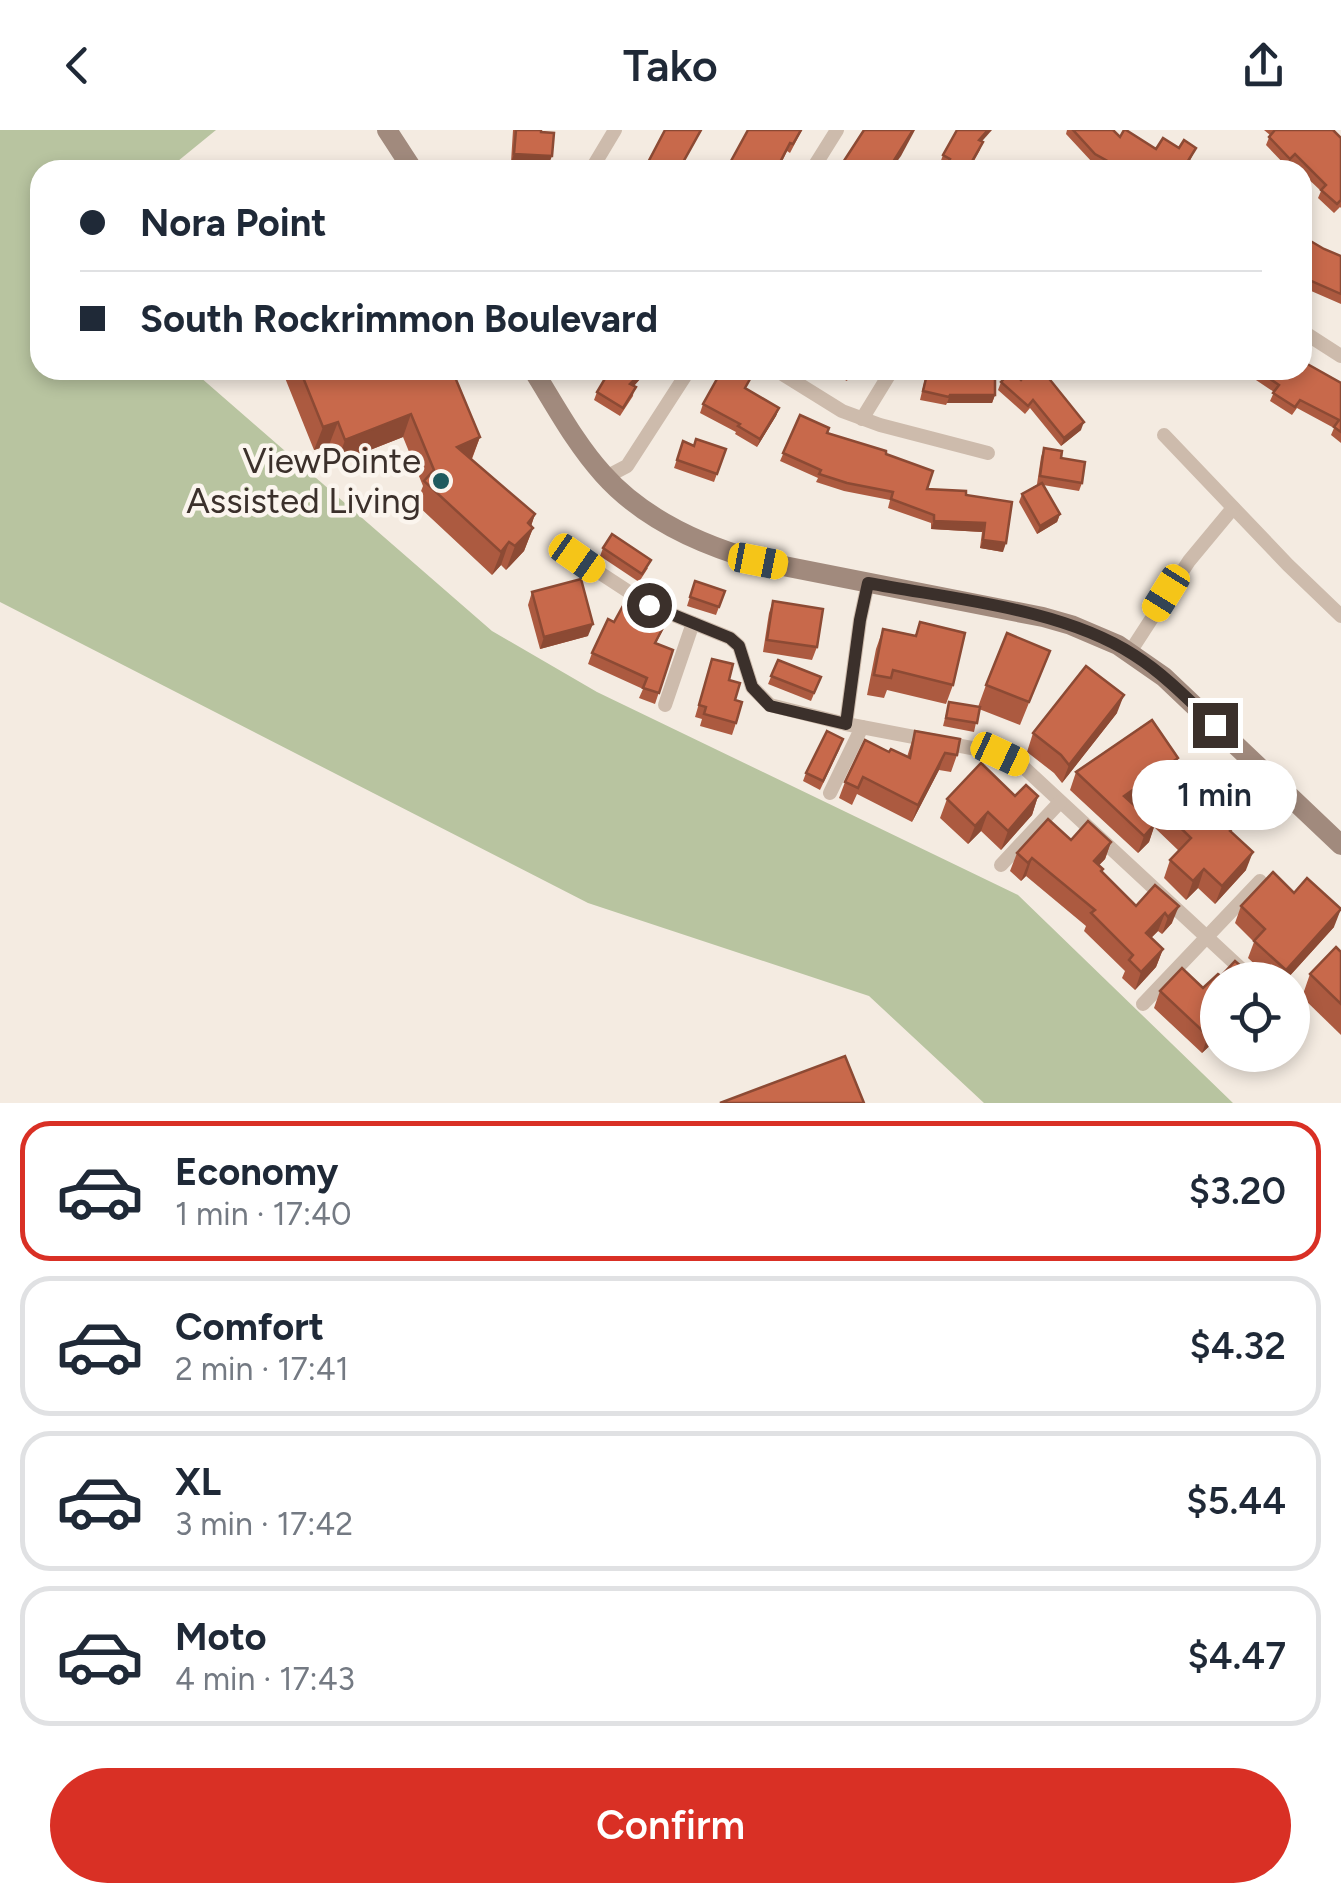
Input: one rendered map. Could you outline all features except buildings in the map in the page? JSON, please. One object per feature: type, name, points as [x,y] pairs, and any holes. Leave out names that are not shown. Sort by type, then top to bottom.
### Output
[{"type":"main road","points":[[387,130],[406,160]]},
{"type":"main road","points":[[539,380],[567,426],[606,477],[664,523],[691,538],[758,561],[1043,617],[1094,634],[1130,652],[1164,677],[1341,845]]},
{"type":"street","points":[[597,160],[615,130]]},
{"type":"street","points":[[818,160],[837,130]]},
{"type":"street","points":[[1312,337],[1341,356]]},
{"type":"street","points":[[606,477],[626,466],[682,380]]},
{"type":"street","points":[[792,380],[862,419],[988,453]]},
{"type":"street","points":[[862,419],[886,380]]},
{"type":"street","points":[[1164,435],[1341,616]]},
{"type":"street","points":[[1130,652],[1188,561],[1233,508]]},
{"type":"street","points":[[577,558],[649,605],[730,638],[739,646],[752,687],[770,706],[1000,754],[1019,764],[1234,962]]},
{"type":"street","points":[[846,724],[868,583]]},
{"type":"street","points":[[664,704],[693,623]]},
{"type":"street","points":[[830,793],[862,726]]},
{"type":"street","points":[[1001,865],[1060,802]]},
{"type":"street","points":[[1143,1004],[1260,881]]},
{"type":"green space","points":[[0,130],[216,130],[179,160],[30,160],[30,380],[203,380],[492,631],[597,692],[1018,895],[1233,1103],[984,1103],[869,996],[588,903],[0,602]]},
{"type":"place","name":"ViewPointe Assisted Living","points":[[441,481]]},
{"type":"route","points":[[649,605],[730,638],[739,646],[752,687],[770,706],[846,724],[868,583],[1043,617],[1094,634],[1130,652],[1164,677],[1215,725]]}]
